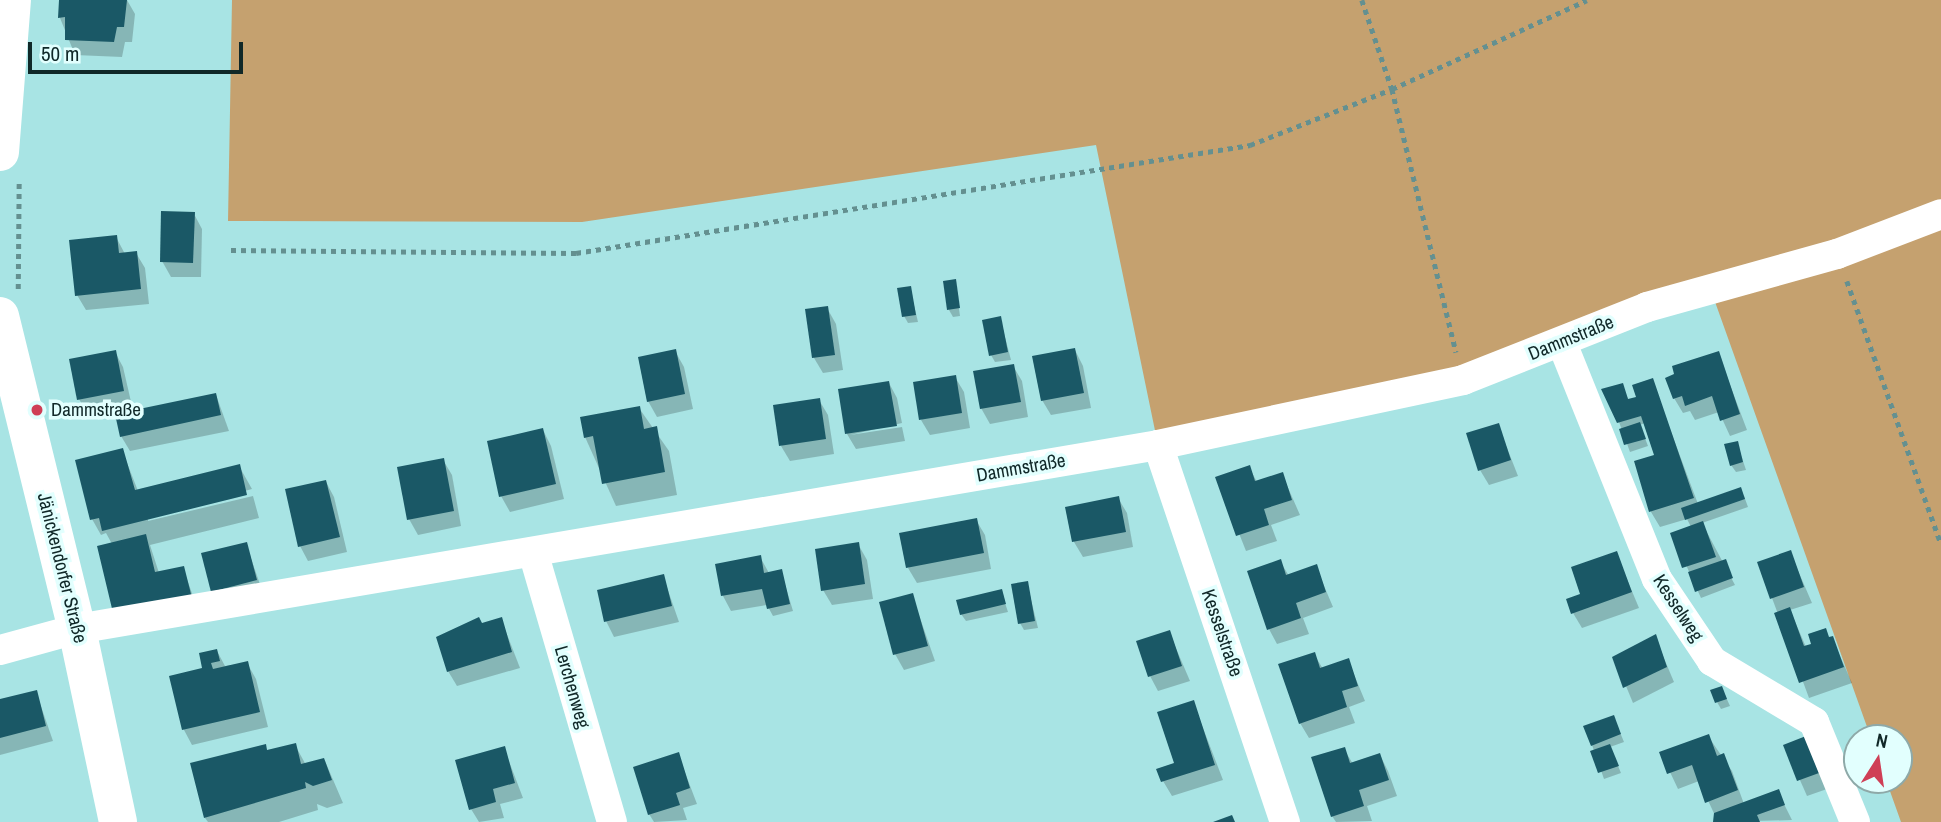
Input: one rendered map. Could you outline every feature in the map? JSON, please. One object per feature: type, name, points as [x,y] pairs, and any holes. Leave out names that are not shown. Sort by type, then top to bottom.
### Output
[{"type":"main road","points":[[0,152],[12,0]]},
{"type":"main road","name":"Jänickendorfer Straße","points":[[0,316],[77,629],[118,822]]},
{"type":"street","name":"Dammstraße","points":[[0,649],[77,629],[1158,445],[1463,380],[1562,343],[1647,307],[1837,254],[1941,214]]},
{"type":"street","name":"Kesselweg","points":[[1562,343],[1657,579],[1712,661],[1814,722],[1855,822]]},
{"type":"street","name":"Kesselstraße","points":[[1158,445],[1285,822]]},
{"type":"street","name":"Lerchenweg","points":[[533,552],[611,822]]},
{"type":"path","points":[[1362,0],[1392,89],[1463,380]]},
{"type":"path","points":[[232,250],[576,253],[1250,145],[1392,89],[1587,0]]},
{"type":"path","points":[[1837,254],[1941,544]]},
{"type":"shaded area","points":[[232,0],[1941,0],[1941,822],[1901,822],[1891,794],[1913,794],[1913,724],[1866,724],[1709,285],[1562,343],[1158,445],[1096,145],[582,222],[228,221]]},
{"type":"building","points":[[59,0],[127,0],[124,27],[117,27],[114,42],[65,40],[65,17],[58,18]]},
{"type":"building","points":[[161,211],[195,212],[193,263],[160,262]]},
{"type":"building","points":[[117,235],[119,253],[137,251],[141,289],[75,296],[69,240]]},
{"type":"building","points":[[956,279],[960,308],[947,310],[943,281]]},
{"type":"building","points":[[911,286],[916,315],[902,317],[897,288]]},
{"type":"building","points":[[828,306],[835,355],[812,358],[805,309]]},
{"type":"building","points":[[1001,316],[1008,352],[989,356],[982,320]]},
{"type":"building","points":[[1075,348],[1084,393],[1041,401],[1032,356]]},
{"type":"building","points":[[676,349],[685,394],[647,402],[638,357]]},
{"type":"building","points":[[116,350],[124,391],[77,400],[69,359]]},
{"type":"building","points":[[1719,351],[1740,414],[1720,421],[1712,396],[1685,406],[1682,396],[1673,399],[1665,378],[1674,374],[1672,366]]},
{"type":"building","points":[[1014,364],[1021,402],[980,409],[973,371]]},
{"type":"building","points":[[956,375],[962,413],[919,420],[913,382]]},
{"type":"building","points":[[1653,378],[1694,498],[1649,512],[1634,461],[1654,455],[1641,416],[1617,423],[1601,389],[1623,383],[1628,399],[1636,397],[1632,385]]},
{"type":"building","points":[[889,381],[897,426],[845,434],[838,389]]},
{"type":"building","points":[[216,393],[221,415],[120,437],[115,414]]},
{"type":"building","points":[[820,398],[826,439],[779,446],[773,405]]},
{"type":"building","points":[[640,406],[644,429],[657,426],[665,472],[602,484],[593,436],[584,438],[580,417]]},
{"type":"building","points":[[1640,422],[1646,439],[1624,445],[1619,429]]},
{"type":"building","points":[[1499,423],[1511,460],[1478,471],[1466,433]]},
{"type":"building","points":[[543,428],[556,484],[499,497],[487,441]]},
{"type":"building","points":[[1738,441],[1743,462],[1730,466],[1724,444]]},
{"type":"building","points":[[123,448],[135,490],[240,464],[247,495],[102,531],[99,518],[90,520],[75,460]]},
{"type":"building","points":[[444,458],[454,511],[407,520],[397,467]]},
{"type":"building","points":[[1250,465],[1255,481],[1283,472],[1292,500],[1264,509],[1269,525],[1236,536],[1215,477]]},
{"type":"building","points":[[326,480],[340,537],[298,547],[285,489]]},
{"type":"building","points":[[1741,487],[1745,499],[1685,520],[1681,508]]},
{"type":"building","points":[[1119,496],[1126,532],[1072,542],[1065,507]]},
{"type":"building","points":[[977,518],[984,553],[906,568],[899,533]]},
{"type":"building","points":[[1703,521],[1716,557],[1682,568],[1670,533]]},
{"type":"building","points":[[146,534],[155,572],[184,566],[192,598],[114,617],[97,546]]},
{"type":"building","points":[[247,542],[257,580],[211,592],[201,553]]},
{"type":"building","points":[[859,542],[865,584],[821,591],[815,549]]},
{"type":"building","points":[[1791,550],[1804,587],[1770,599],[1757,562]]},
{"type":"building","points":[[1617,551],[1632,592],[1571,614],[1566,599],[1580,594],[1571,567]]},
{"type":"building","points":[[761,555],[764,573],[782,569],[790,604],[767,609],[762,589],[721,596],[715,564]]},
{"type":"building","points":[[1281,559],[1286,575],[1317,564],[1326,592],[1296,603],[1301,618],[1267,630],[1247,571]]},
{"type":"building","points":[[1726,559],[1733,578],[1695,592],[1688,572]]},
{"type":"building","points":[[664,574],[672,606],[604,622],[597,590]]},
{"type":"building","points":[[1028,581],[1035,621],[1018,624],[1011,584]]},
{"type":"building","points":[[1002,589],[1006,604],[960,615],[956,600]]},
{"type":"building","points":[[913,593],[928,646],[893,655],[879,602]]},
{"type":"building","points":[[1790,607],[1804,646],[1811,644],[1808,634],[1826,628],[1829,637],[1833,636],[1844,667],[1799,683],[1774,613]]},
{"type":"building","points":[[479,617],[482,623],[502,617],[512,652],[447,672],[436,637]]},
{"type":"building","points":[[1170,630],[1182,666],[1148,677],[1136,641]]},
{"type":"building","points":[[1656,634],[1667,667],[1623,688],[1612,657]]},
{"type":"building","points":[[217,649],[220,661],[211,663],[213,669],[248,661],[260,712],[182,730],[169,676],[202,668],[199,653]]},
{"type":"building","points":[[1315,652],[1320,668],[1349,658],[1358,686],[1342,691],[1347,707],[1299,724],[1278,664]]},
{"type":"building","points":[[1722,686],[1727,699],[1715,703],[1710,690]]},
{"type":"building","points":[[37,690],[46,726],[0,738],[0,699]]},
{"type":"building","points":[[1194,700],[1215,765],[1161,782],[1156,769],[1174,763],[1157,712]]},
{"type":"building","points":[[1614,715],[1621,734],[1591,746],[1583,726]]},
{"type":"building","points":[[1709,734],[1717,756],[1724,753],[1738,790],[1705,803],[1692,765],[1667,774],[1659,752]]},
{"type":"building","points":[[1806,736],[1819,773],[1797,781],[1783,745]]},
{"type":"building","points":[[296,743],[301,764],[324,758],[332,780],[313,786],[305,782],[306,788],[204,818],[190,763],[266,744],[267,750]]},
{"type":"building","points":[[1610,744],[1619,766],[1598,773],[1590,751]]},
{"type":"building","points":[[505,746],[515,783],[493,789],[496,802],[469,810],[455,760]]},
{"type":"building","points":[[1345,747],[1350,763],[1380,753],[1389,780],[1359,790],[1364,806],[1331,817],[1311,757]]},
{"type":"building","points":[[679,752],[690,788],[676,793],[680,805],[648,815],[633,767]]},
{"type":"building","points":[[1779,789],[1785,805],[1757,815],[1760,822],[1713,822],[1714,813]]},
{"type":"building","points":[[1232,815],[1235,822],[1213,822]]},
{"type":"place","name":"Dammstraße","points":[[37,410]]}]
